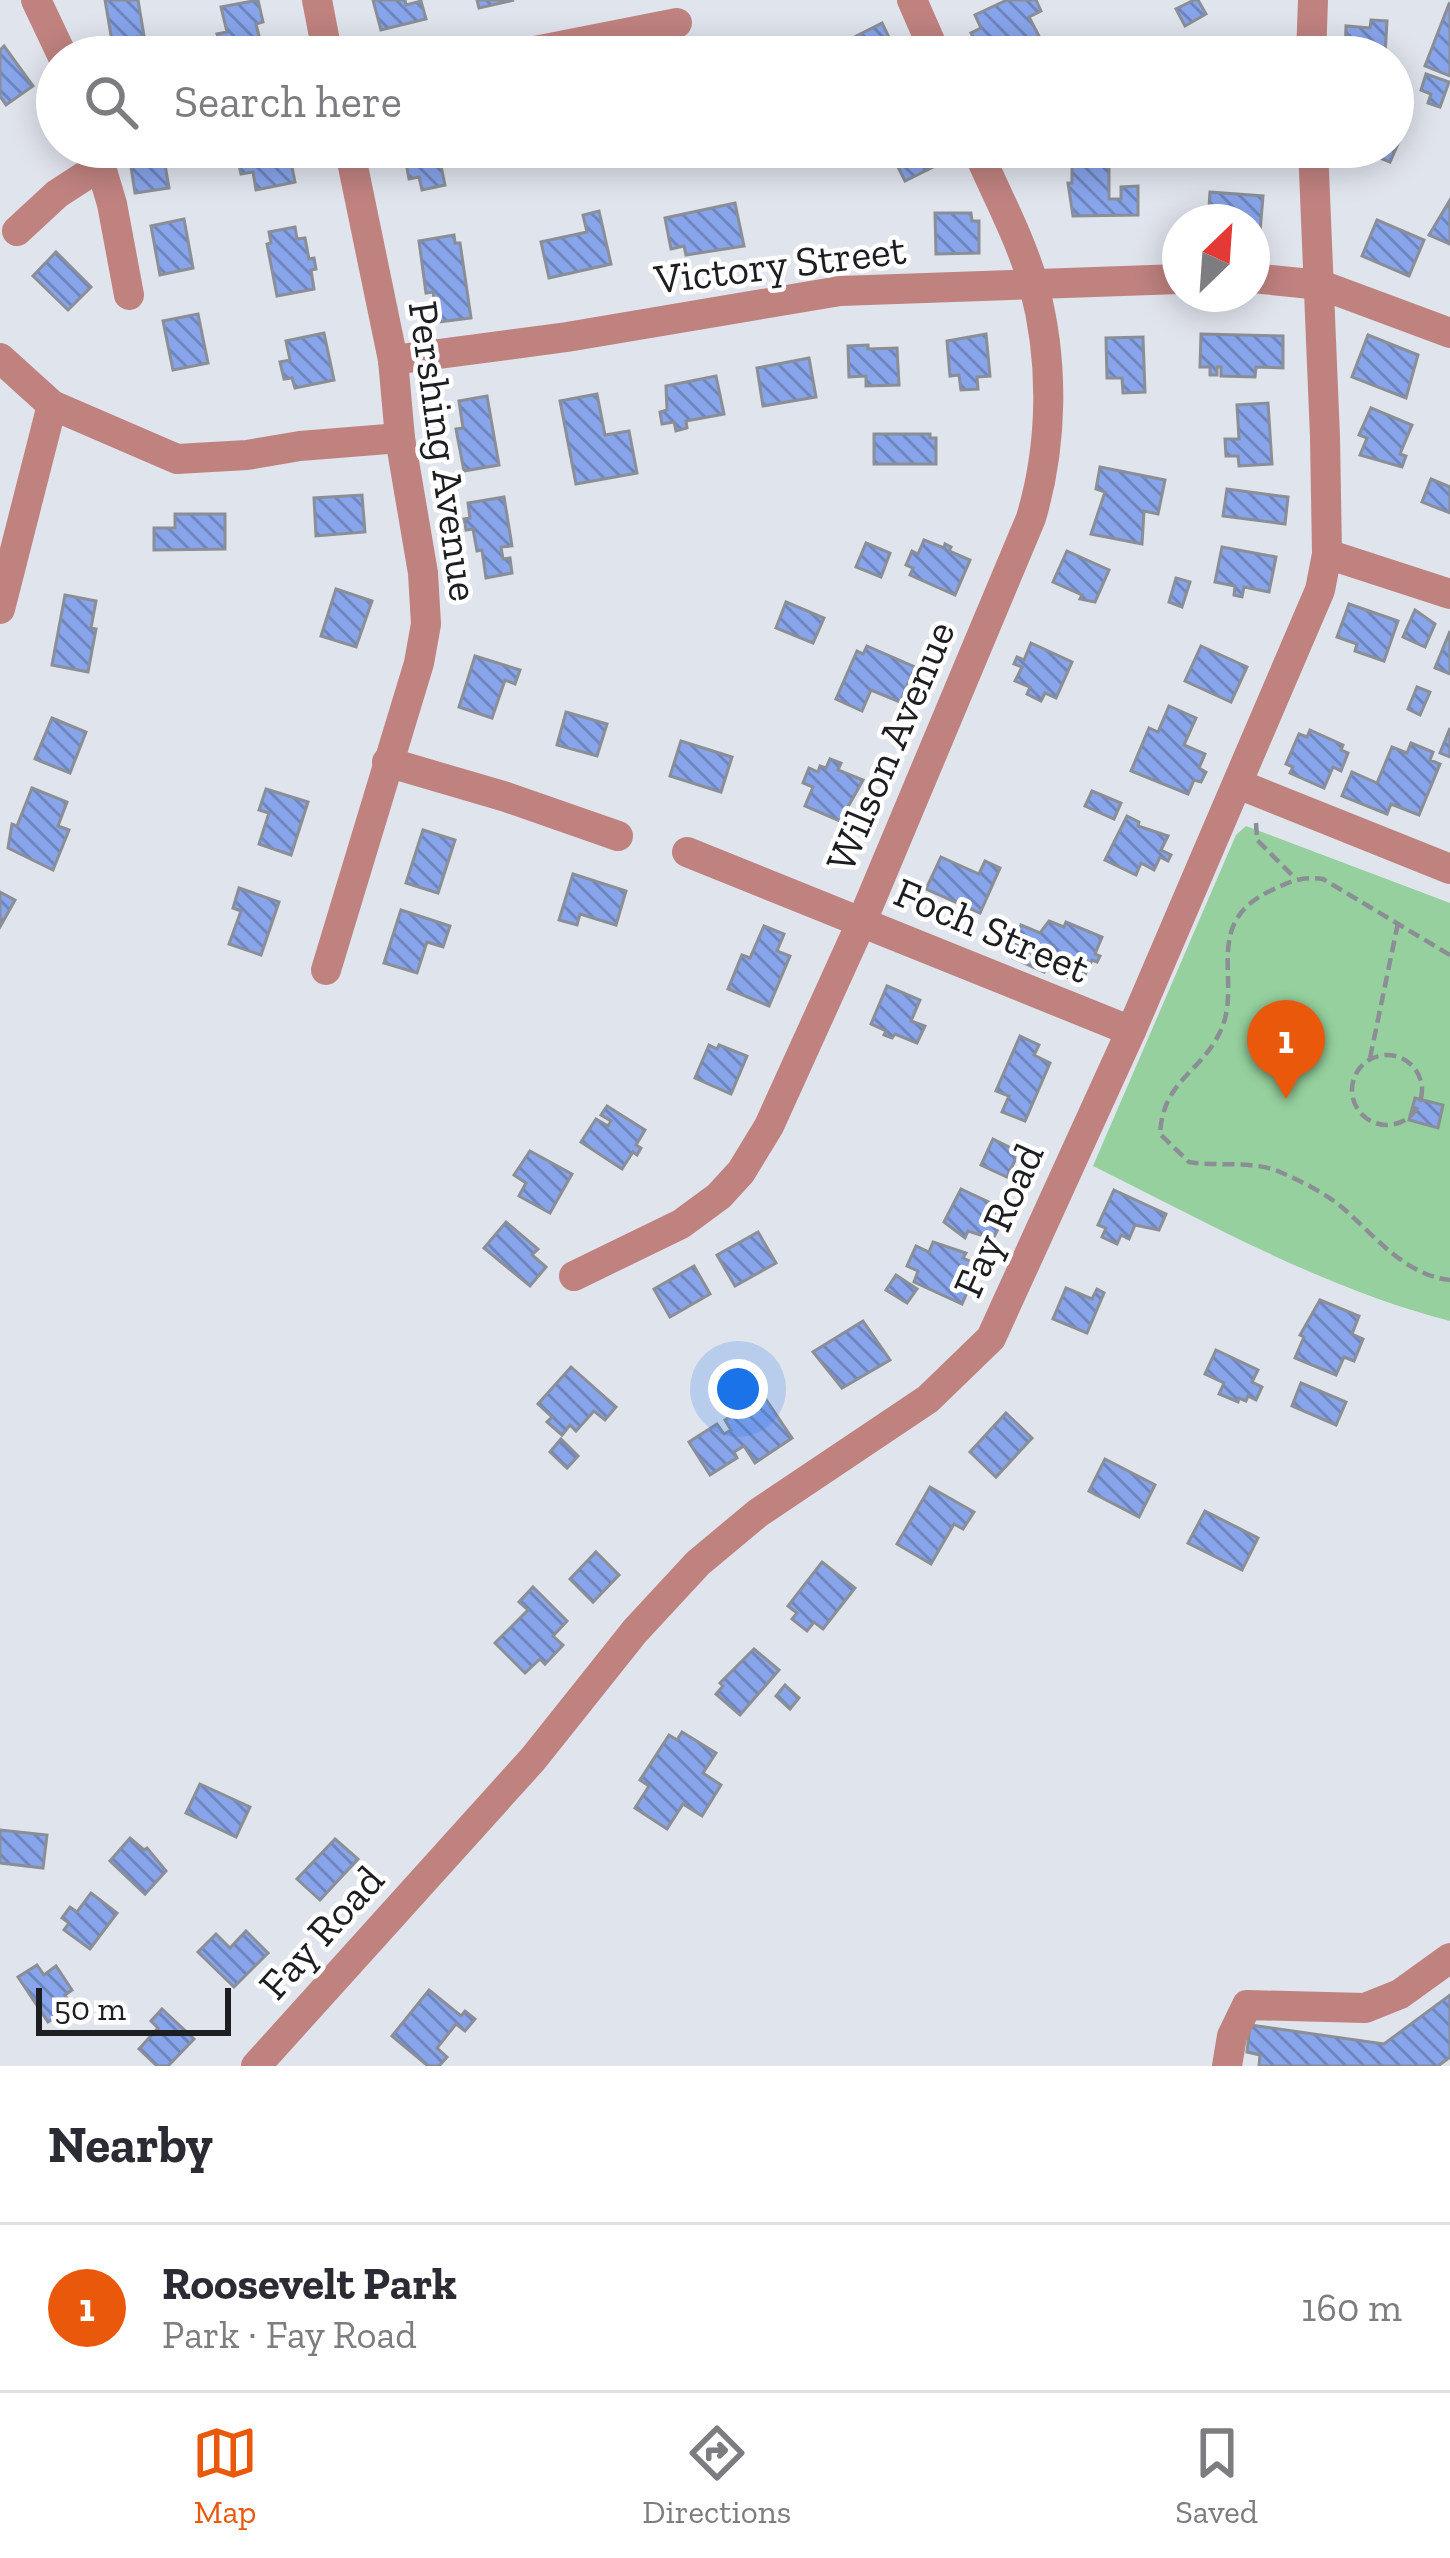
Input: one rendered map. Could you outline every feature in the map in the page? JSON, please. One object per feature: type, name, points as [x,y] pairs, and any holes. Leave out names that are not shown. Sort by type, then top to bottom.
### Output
[{"type":"street","points":[[36,0],[53,36]]},
{"type":"street","points":[[316,0],[324,36]]},
{"type":"street","points":[[912,0],[928,36]]},
{"type":"street","points":[[1312,36],[1313,0]]},
{"type":"street","points":[[610,36],[676,23]]},
{"type":"street","points":[[17,231],[86,168]]},
{"type":"street","points":[[101,168],[129,295]]},
{"type":"street","name":"Pershing Avenue","points":[[326,970],[419,662],[426,624],[393,360],[353,168]]},
{"type":"street","name":"Wilson Avenue","points":[[574,1276],[682,1224],[741,1172],[769,1126],[862,921],[1013,562],[1044,474],[1047,355],[1034,284],[985,168]]},
{"type":"street","name":"Fay Road","points":[[256,2066],[533,1759],[635,1631],[698,1562],[758,1514],[928,1399],[991,1338],[1131,1031],[1250,789],[1320,590],[1327,554],[1314,168]]},
{"type":"street","name":"Victory Street","points":[[393,360],[567,337],[805,295],[1162,280]]},
{"type":"street","points":[[1270,280],[1321,285],[1450,333]]},
{"type":"street","points":[[0,358],[52,405],[177,459],[400,439]]},
{"type":"street","points":[[0,608],[52,405]]},
{"type":"street","points":[[1327,554],[1450,594]]},
{"type":"street","points":[[388,762],[618,836]]},
{"type":"street","points":[[1250,789],[1450,869]]},
{"type":"street","name":"Foch Street","points":[[687,852],[1131,1031]]},
{"type":"street","points":[[1227,2066],[1232,2036],[1247,2006],[1365,2008],[1400,1994],[1450,1958]]},
{"type":"path","points":[[1250,789],[1257,839],[1296,879]]},
{"type":"path","points":[[1450,955],[1323,879],[1296,879],[1259,896],[1231,932],[1225,953],[1228,983],[1221,1031],[1177,1082],[1162,1111],[1160,1134],[1189,1162],[1275,1169],[1303,1183],[1341,1206],[1377,1242],[1412,1267],[1450,1280]]},
{"type":"path","points":[[1370,1058],[1392,1055],[1412,1065],[1418,1074],[1418,1107],[1401,1122],[1378,1124],[1353,1100],[1354,1076],[1370,1058],[1398,922]]},
{"type":"green space","points":[[1246,826],[1450,903],[1450,1321],[1312,1273],[1093,1166],[1236,835]]},
{"type":"building","points":[[105,0],[138,0],[144,36],[111,36]]},
{"type":"building","points":[[258,0],[263,22],[256,24],[259,36],[218,36],[227,32],[221,7]]},
{"type":"building","points":[[373,0],[405,0],[406,5],[421,1],[426,19],[381,30]]},
{"type":"building","points":[[477,0],[514,0],[479,8]]},
{"type":"building","points":[[1007,0],[1036,0],[1041,11],[1029,17],[1039,36],[972,36],[981,28],[975,15]]},
{"type":"building","points":[[1194,0],[1206,14],[1185,26],[1176,9]]},
{"type":"building","points":[[1450,5],[1450,76],[1425,66]]},
{"type":"building","points":[[1371,20],[1387,21],[1386,36],[1346,36],[1346,26],[1370,28]]},
{"type":"building","points":[[882,23],[888,36],[857,36]]},
{"type":"building","points":[[4,46],[33,86],[6,105],[0,96],[0,50]]},
{"type":"building","points":[[1426,74],[1449,82],[1440,107],[1428,103],[1431,94],[1421,90]]},
{"type":"building","points":[[131,168],[166,168],[169,188],[135,193]]},
{"type":"building","points":[[240,168],[292,168],[295,182],[256,190],[253,172],[241,174]]},
{"type":"building","points":[[407,168],[441,168],[445,185],[422,190],[419,177],[409,179]]},
{"type":"building","points":[[898,168],[931,168],[905,181]]},
{"type":"building","points":[[1072,168],[1109,168],[1109,199],[1121,199],[1121,187],[1138,186],[1138,215],[1073,216],[1068,183],[1072,183]]},
{"type":"building","points":[[1210,192],[1263,196],[1262,204],[1209,204]]},
{"type":"building","points":[[1450,200],[1450,244],[1429,235]]},
{"type":"building","points":[[735,203],[744,246],[686,255],[684,246],[671,249],[665,218]]},
{"type":"building","points":[[599,211],[611,264],[549,278],[541,242],[587,232],[583,215]]},
{"type":"building","points":[[935,213],[971,213],[972,221],[979,221],[979,253],[936,254]]},
{"type":"building","points":[[184,219],[193,268],[160,275],[151,226]]},
{"type":"building","points":[[1377,220],[1424,240],[1409,276],[1362,256]]},
{"type":"building","points":[[295,227],[297,239],[305,238],[309,259],[314,258],[314,289],[277,296],[269,232]]},
{"type":"building","points":[[454,235],[455,243],[460,243],[471,318],[438,322],[433,292],[426,293],[419,241]]},
{"type":"building","points":[[56,252],[91,287],[68,310],[33,276]]},
{"type":"building","points":[[198,314],[208,363],[173,370],[163,321]]},
{"type":"building","points":[[324,333],[334,380],[295,388],[292,378],[284,379],[280,362],[290,360],[286,341]]},
{"type":"building","points":[[986,334],[990,376],[977,377],[978,389],[961,390],[959,375],[950,376],[947,341]]},
{"type":"building","points":[[1201,334],[1283,336],[1283,368],[1256,367],[1255,377],[1221,376],[1221,367],[1217,367],[1217,375],[1210,375],[1210,367],[1200,367]]},
{"type":"building","points":[[1368,335],[1418,355],[1406,398],[1352,377]]},
{"type":"building","points":[[1143,337],[1145,392],[1123,393],[1122,378],[1107,378],[1106,338]]},
{"type":"building","points":[[868,345],[868,349],[897,348],[899,385],[866,386],[866,376],[849,377],[848,346]]},
{"type":"building","points":[[809,358],[816,397],[763,406],[757,368]]},
{"type":"building","points":[[716,376],[724,414],[686,421],[687,428],[676,431],[674,422],[662,424],[666,386]]},
{"type":"building","points":[[597,394],[605,435],[629,431],[637,473],[576,484],[560,401]]},
{"type":"building","points":[[487,396],[499,465],[464,471],[456,429],[463,428],[459,401]]},
{"type":"building","points":[[1268,403],[1272,464],[1239,466],[1238,456],[1226,456],[1225,439],[1239,439],[1237,405]]},
{"type":"building","points":[[1371,408],[1412,425],[1400,454],[1406,456],[1402,467],[1360,455],[1367,438],[1359,435]]},
{"type":"building","points":[[874,434],[930,434],[936,438],[936,464],[874,464]]},
{"type":"building","points":[[1100,467],[1165,480],[1158,514],[1144,511],[1142,544],[1091,534],[1105,492],[1096,489]]},
{"type":"building","points":[[1431,479],[1450,487],[1450,513],[1422,502]]},
{"type":"building","points":[[1227,489],[1288,497],[1285,524],[1223,516]]},
{"type":"building","points":[[362,495],[365,532],[316,536],[314,498]]},
{"type":"building","points":[[504,497],[512,546],[501,547],[503,559],[510,558],[512,573],[486,578],[482,550],[477,551],[473,529],[466,530],[464,519],[470,518],[468,503]]},
{"type":"building","points":[[175,514],[225,514],[225,549],[154,550],[154,528],[175,528]]},
{"type":"building","points":[[924,540],[944,548],[945,544],[951,547],[949,551],[970,560],[955,595],[910,575],[913,568],[906,565]]},
{"type":"building","points":[[866,543],[890,553],[881,577],[856,567]]},
{"type":"building","points":[[1222,547],[1276,557],[1269,592],[1244,587],[1242,597],[1234,595],[1235,586],[1215,582]]},
{"type":"building","points":[[1067,551],[1109,570],[1095,602],[1080,599],[1082,595],[1053,582]]},
{"type":"building","points":[[1176,578],[1190,582],[1182,607],[1169,602]]},
{"type":"building","points":[[336,589],[372,601],[356,647],[321,636]]},
{"type":"building","points":[[65,595],[96,601],[88,672],[52,665]]},
{"type":"building","points":[[786,602],[824,618],[813,643],[776,628]]},
{"type":"building","points":[[1349,604],[1398,621],[1384,661],[1355,651],[1357,644],[1337,637]]},
{"type":"building","points":[[1415,610],[1435,624],[1425,647],[1403,637]]},
{"type":"building","points":[[1450,631],[1450,674],[1435,668]]},
{"type":"building","points":[[1031,643],[1072,662],[1056,698],[1045,693],[1041,701],[1027,694],[1030,687],[1015,681],[1022,667],[1014,664],[1017,657],[1024,660]]},
{"type":"building","points":[[867,646],[915,667],[900,702],[871,690],[862,711],[836,699],[857,651],[863,654]]},
{"type":"building","points":[[1201,646],[1247,667],[1231,702],[1185,681]]},
{"type":"building","points":[[475,656],[520,670],[515,684],[505,680],[492,718],[459,707]]},
{"type":"building","points":[[1417,687],[1430,692],[1420,715],[1408,709]]},
{"type":"building","points":[[1169,706],[1196,718],[1184,745],[1205,754],[1199,768],[1206,772],[1201,782],[1194,780],[1188,794],[1131,771],[1149,728],[1158,732]]},
{"type":"building","points":[[566,712],[607,724],[597,756],[557,745]]},
{"type":"building","points":[[52,718],[86,732],[70,773],[35,759]]},
{"type":"building","points":[[1450,728],[1450,757],[1440,753]]},
{"type":"building","points":[[1310,730],[1343,745],[1341,750],[1348,753],[1341,771],[1333,767],[1324,788],[1290,773],[1293,767],[1286,764],[1299,734],[1307,737]]},
{"type":"building","points":[[681,741],[732,757],[721,792],[670,776]]},
{"type":"building","points":[[1411,743],[1433,752],[1430,760],[1440,764],[1419,815],[1391,804],[1387,814],[1342,796],[1352,772],[1377,783],[1392,747],[1407,753]]},
{"type":"building","points":[[830,759],[841,763],[838,770],[863,780],[840,821],[805,806],[813,787],[803,783],[809,768],[818,772]]},
{"type":"building","points":[[32,788],[67,802],[58,826],[69,830],[53,870],[8,848],[12,824],[17,826]]},
{"type":"building","points":[[266,789],[308,802],[291,855],[259,844],[269,813],[259,810]]},
{"type":"building","points":[[1092,791],[1121,803],[1114,819],[1085,806]]},
{"type":"building","points":[[1127,816],[1139,822],[1138,826],[1168,836],[1161,850],[1171,855],[1168,861],[1160,857],[1154,870],[1141,863],[1136,875],[1105,860]]},
{"type":"building","points":[[423,830],[455,840],[438,893],[406,883]]},
{"type":"building","points":[[941,857],[979,874],[985,861],[1000,868],[980,913],[926,889]]},
{"type":"building","points":[[573,874],[626,891],[616,925],[580,914],[577,925],[559,920]]},
{"type":"building","points":[[239,888],[279,902],[261,955],[229,944],[241,911],[233,908]]},
{"type":"building","points":[[0,892],[15,900],[0,927]]},
{"type":"building","points":[[401,910],[450,926],[443,947],[427,942],[417,973],[384,963]]},
{"type":"building","points":[[1049,921],[1064,927],[1066,922],[1102,937],[1095,954],[1100,956],[1097,962],[1092,960],[1084,977],[1070,970],[1067,977],[1046,968],[1044,972],[1013,958],[1010,952],[1021,925],[1040,933]]},
{"type":"building","points":[[764,926],[784,934],[777,951],[790,956],[769,1006],[728,989],[742,955],[750,958]]},
{"type":"building","points":[[887,986],[920,1000],[911,1021],[925,1026],[917,1043],[884,1035],[886,1031],[871,1024]]},
{"type":"building","points":[[1020,1036],[1039,1045],[1034,1055],[1050,1063],[1025,1121],[1002,1112],[1009,1096],[996,1091]]},
{"type":"building","points":[[709,1045],[747,1056],[731,1094],[695,1078]]},
{"type":"building","points":[[1415,1098],[1443,1105],[1438,1128],[1409,1120]]},
{"type":"building","points":[[607,1106],[645,1130],[636,1145],[641,1148],[637,1155],[633,1152],[622,1169],[581,1142],[596,1119],[608,1126],[611,1121],[601,1115]]},
{"type":"building","points":[[993,1139],[1019,1152],[1007,1177],[981,1165]]},
{"type":"building","points":[[530,1151],[572,1174],[550,1213],[519,1196],[526,1183],[514,1175]]},
{"type":"building","points":[[961,1189],[1005,1215],[993,1239],[968,1231],[965,1238],[944,1222]]},
{"type":"building","points":[[1114,1190],[1166,1214],[1159,1230],[1135,1225],[1129,1239],[1121,1235],[1117,1244],[1102,1237],[1106,1228],[1098,1225]]},
{"type":"building","points":[[506,1222],[538,1249],[532,1255],[546,1267],[530,1286],[484,1248]]},
{"type":"building","points":[[758,1232],[776,1263],[735,1286],[717,1255]]},
{"type":"building","points":[[933,1242],[966,1253],[963,1258],[979,1265],[962,1304],[914,1282],[918,1271],[907,1266],[916,1246],[929,1252]]},
{"type":"building","points":[[694,1266],[710,1294],[670,1317],[654,1289]]},
{"type":"building","points":[[896,1275],[917,1289],[907,1303],[886,1290]]},
{"type":"building","points":[[1066,1288],[1092,1299],[1097,1289],[1104,1293],[1087,1333],[1053,1319]]},
{"type":"building","points":[[1320,1300],[1359,1316],[1352,1334],[1363,1339],[1354,1361],[1344,1357],[1336,1375],[1295,1358],[1304,1337],[1300,1335]]},
{"type":"building","points":[[863,1321],[890,1360],[842,1388],[813,1352]]},
{"type":"building","points":[[1216,1350],[1258,1370],[1252,1382],[1262,1387],[1256,1400],[1248,1396],[1238,1402],[1219,1394],[1224,1383],[1205,1374]]},
{"type":"building","points":[[571,1367],[616,1407],[605,1420],[594,1411],[576,1431],[570,1425],[562,1435],[547,1422],[552,1417],[538,1404]]},
{"type":"building","points":[[1301,1383],[1346,1402],[1336,1425],[1292,1406]]},
{"type":"building","points":[[763,1395],[792,1438],[755,1463],[744,1446],[734,1452],[737,1458],[710,1475],[689,1442],[717,1424],[724,1434],[731,1430],[725,1420]]},
{"type":"building","points":[[1006,1413],[1032,1438],[996,1477],[970,1452]]},
{"type":"building","points":[[561,1439],[578,1456],[567,1468],[550,1452]]},
{"type":"building","points":[[1105,1459],[1155,1485],[1139,1517],[1089,1491]]},
{"type":"building","points":[[930,1487],[974,1512],[963,1529],[954,1524],[931,1564],[897,1544]]},
{"type":"building","points":[[1205,1511],[1258,1538],[1242,1570],[1188,1543]]},
{"type":"building","points":[[596,1552],[619,1575],[593,1602],[570,1579]]},
{"type":"building","points":[[822,1562],[855,1588],[823,1629],[814,1622],[807,1631],[792,1619],[797,1613],[788,1606]]},
{"type":"building","points":[[533,1587],[567,1621],[553,1636],[563,1645],[545,1664],[540,1659],[525,1673],[495,1643],[528,1610],[519,1602]]},
{"type":"building","points":[[754,1649],[779,1670],[740,1715],[716,1694],[723,1686],[720,1683]]},
{"type":"building","points":[[785,1685],[799,1698],[790,1709],[776,1696]]},
{"type":"building","points":[[682,1732],[716,1753],[703,1773],[721,1785],[702,1816],[683,1804],[667,1829],[635,1808],[649,1786],[640,1780],[669,1735],[677,1740]]},
{"type":"building","points":[[200,1784],[250,1807],[236,1837],[186,1813]]},
{"type":"building","points":[[0,1830],[47,1835],[43,1868],[0,1863]]},
{"type":"building","points":[[130,1838],[147,1848],[166,1871],[145,1894],[110,1861]]},
{"type":"building","points":[[335,1839],[358,1859],[320,1900],[297,1879]]},
{"type":"building","points":[[91,1893],[117,1913],[90,1949],[64,1930],[69,1923],[62,1918],[70,1907],[77,1912]]},
{"type":"building","points":[[246,1931],[268,1953],[234,1987],[198,1952],[216,1934],[230,1948]]},
{"type":"building","points":[[37,1965],[44,1975],[56,1966],[72,1990],[65,1995],[72,2007],[48,2022],[18,1977]]},
{"type":"building","points":[[429,1990],[461,2016],[465,2011],[475,2019],[465,2031],[456,2024],[437,2048],[447,2057],[439,2066],[428,2066],[392,2036]]},
{"type":"building","points":[[1450,1995],[1450,2057],[1438,2066],[1259,2066],[1260,2055],[1247,2052],[1250,2025],[1384,2044]]},
{"type":"building","points":[[162,2009],[194,2039],[168,2066],[157,2066],[139,2049],[158,2028],[151,2021]]},
{"type":"place","name":"Roosevelt Park","points":[[1286,1099]]}]
